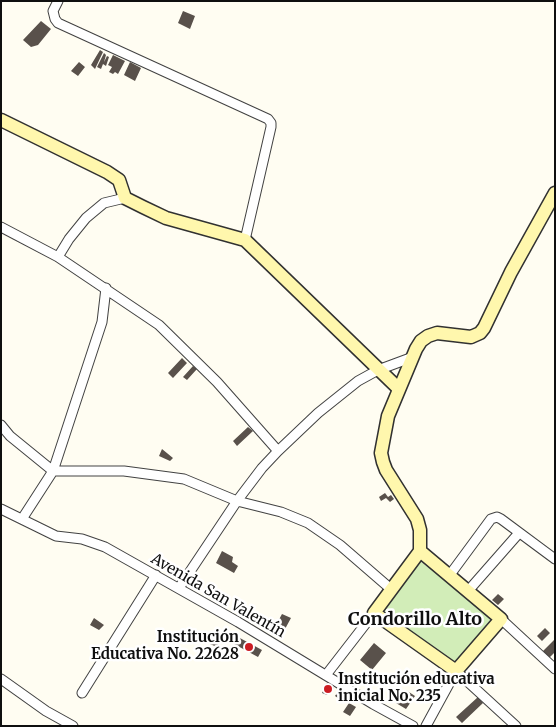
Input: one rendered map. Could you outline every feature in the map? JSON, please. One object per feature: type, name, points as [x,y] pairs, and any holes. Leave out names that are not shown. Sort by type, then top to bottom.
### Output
[{"type":"street","points":[[58,1],[53,11],[54,19],[58,23],[268,119],[271,127],[245,240]]},
{"type":"street","points":[[1,120],[107,172],[119,180],[125,198]]},
{"type":"street","points":[[326,675],[420,552],[420,530],[417,519],[386,470],[382,462],[381,453],[388,416],[413,357],[421,341],[428,336],[437,333],[471,337],[480,333],[555,193]]},
{"type":"street","points":[[58,257],[69,239],[86,218],[104,203],[125,198],[166,218],[245,240],[399,389]]},
{"type":"street","points":[[1,226],[58,257],[159,325],[217,382],[278,451]]},
{"type":"street","points":[[22,519],[53,471],[102,322],[106,288]]},
{"type":"street","points":[[179,588],[237,501],[262,468],[278,451],[318,413],[358,381],[378,370],[413,357]]},
{"type":"street","points":[[1,425],[10,436],[53,471],[124,471],[184,479],[237,501],[281,512],[308,523],[340,545],[392,590]]},
{"type":"street","name":"Avenida San Valentín","points":[[1,509],[56,536],[82,539],[105,547],[179,588],[414,726]]},
{"type":"street","points":[[449,576],[491,519],[497,517],[555,559]]},
{"type":"street","points":[[468,591],[519,532]]},
{"type":"street","points":[[420,552],[501,619],[555,669]]},
{"type":"street","points":[[82,693],[156,575]]},
{"type":"street","points":[[374,613],[456,671],[516,726]]},
{"type":"street","points":[[426,726],[456,671],[501,619]]},
{"type":"street","points":[[1,679],[46,712],[73,726]]},
{"type":"green space","points":[[420,561],[494,619],[455,665],[381,612]]},
{"type":"building","points":[[183,11],[195,16],[190,29],[178,23]]},
{"type":"building","points":[[41,21],[51,29],[38,45],[31,47],[23,40]]},
{"type":"building","points":[[100,50],[103,52],[95,69],[91,65]]},
{"type":"building","points":[[104,53],[106,55],[104,62],[107,56],[109,57],[106,66],[103,64],[101,69],[97,67]]},
{"type":"building","points":[[113,55],[125,61],[118,74],[109,72],[112,67],[108,65]]},
{"type":"building","points":[[79,62],[85,67],[78,76],[71,71]]},
{"type":"building","points":[[130,62],[141,68],[135,81],[124,75]]},
{"type":"building","points":[[182,358],[187,363],[173,378],[168,373]]},
{"type":"building","points":[[193,366],[197,369],[187,380],[183,377]]},
{"type":"building","points":[[248,427],[253,431],[237,446],[233,441]]},
{"type":"building","points":[[162,449],[173,458],[170,461],[159,456]]},
{"type":"building","points":[[385,493],[388,497],[391,495],[394,499],[390,502],[386,498],[381,501],[379,497]]},
{"type":"building","points":[[222,551],[233,557],[232,562],[238,566],[234,573],[216,563]]},
{"type":"building","points":[[498,594],[504,599],[498,605],[492,600]]},
{"type":"building","points":[[282,614],[291,618],[285,629],[276,625]]},
{"type":"building","points":[[94,618],[104,625],[99,630],[90,625]]},
{"type":"building","points":[[545,628],[550,633],[542,641],[537,636]]},
{"type":"building","points":[[216,632],[223,635],[217,647],[210,644]]},
{"type":"building","points":[[238,637],[262,650],[258,657],[234,644]]},
{"type":"building","points":[[554,640],[555,652],[549,658],[543,651]]},
{"type":"building","points":[[374,643],[386,653],[372,670],[360,660]]},
{"type":"building","points":[[327,683],[334,688],[327,695],[322,693]]},
{"type":"building","points":[[339,690],[348,696],[344,702],[335,696]]},
{"type":"building","points":[[406,690],[415,696],[406,709],[396,703]]},
{"type":"building","points":[[478,697],[483,703],[462,723],[456,717]]},
{"type":"building","points":[[349,703],[356,707],[350,716],[343,712]]},
{"type":"place","name":"Institución Educativa No. 22628","points":[[249,647]]},
{"type":"place","name":"Institución educativa inicial No. 235","points":[[328,689]]},
{"type":"district","name":"Condorillo Alto","points":[[415,620]]}]
